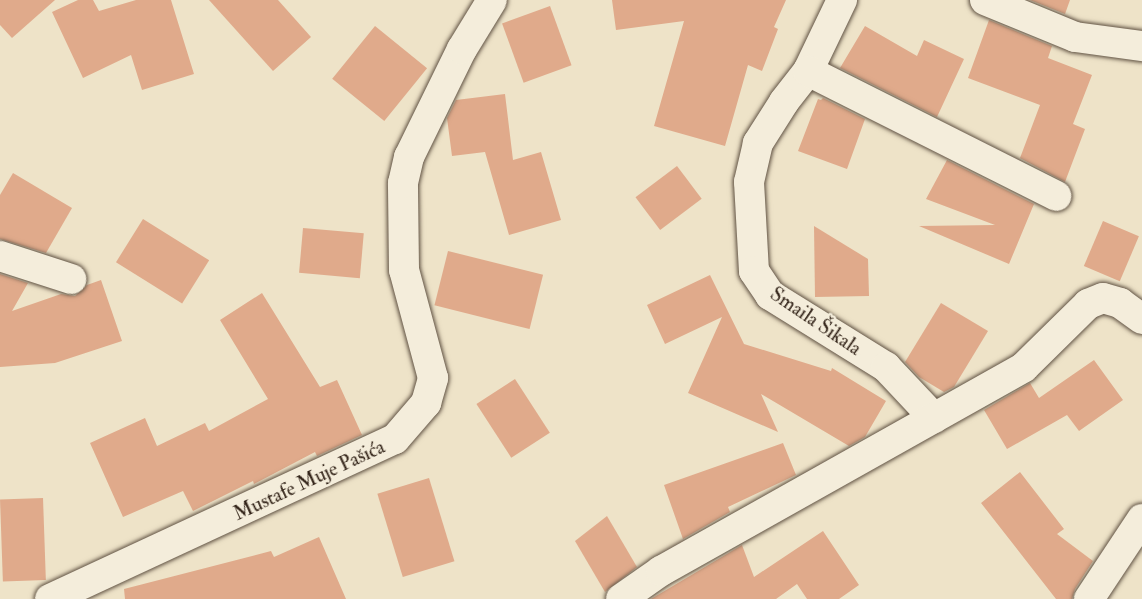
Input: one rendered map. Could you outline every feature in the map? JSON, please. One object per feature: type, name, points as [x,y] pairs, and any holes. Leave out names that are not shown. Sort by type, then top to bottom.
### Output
[{"type":"street","name":"Mustafe Muje Pašića","points":[[50,599],[395,439],[426,403],[433,378],[404,270],[403,183],[409,157],[462,49],[492,0]]},
{"type":"street","name":"Smaila Šikala","points":[[842,0],[808,71],[758,142],[749,182],[754,271],[770,295],[886,367],[934,418]]},
{"type":"street","points":[[985,0],[1075,37],[1142,46]]},
{"type":"street","points":[[808,71],[1056,196]]},
{"type":"street","points":[[0,256],[71,279]]},
{"type":"street","points":[[621,599],[661,572],[1024,367],[1088,304],[1103,298],[1120,303],[1142,319]]},
{"type":"street","points":[[1089,599],[1142,519]]},
{"type":"building","points":[[0,0],[55,0],[12,38],[0,25]]},
{"type":"building","points":[[78,0],[93,0],[99,11],[136,0],[171,0],[194,74],[142,90],[131,55],[83,78],[52,12]]},
{"type":"building","points":[[209,0],[278,0],[311,37],[273,71]]},
{"type":"building","points":[[612,0],[786,0],[774,27],[778,29],[762,71],[748,65],[725,146],[654,126],[684,21],[616,30]]},
{"type":"building","points":[[1030,0],[1070,0],[1065,14]]},
{"type":"building","points":[[550,6],[572,65],[524,83],[502,23]]},
{"type":"building","points":[[989,20],[1052,46],[1048,58],[1092,75],[1073,124],[1085,129],[1065,182],[1020,158],[1040,105],[968,78]]},
{"type":"building","points":[[375,26],[427,68],[384,121],[332,79]]},
{"type":"building","points":[[865,26],[917,56],[924,40],[964,59],[937,117],[840,68]]},
{"type":"building","points":[[505,94],[513,160],[541,152],[561,220],[509,235],[485,152],[452,156],[447,118],[456,100]]},
{"type":"building","points":[[823,98],[865,119],[847,169],[798,151],[818,99]]},
{"type":"building","points":[[947,160],[1034,204],[1009,264],[919,226],[995,225],[926,199]]},
{"type":"building","points":[[677,166],[702,199],[660,230],[635,197]]},
{"type":"building","points":[[13,173],[72,208],[46,253],[0,239],[0,195]]},
{"type":"building","points":[[143,219],[209,260],[182,304],[116,262]]},
{"type":"building","points":[[1103,221],[1139,236],[1120,281],[1084,266]]},
{"type":"building","points":[[814,226],[868,259],[869,296],[815,297]]},
{"type":"building","points":[[303,228],[364,233],[360,278],[299,273]]},
{"type":"building","points":[[448,251],[543,275],[530,329],[434,305]]},
{"type":"building","points":[[0,274],[28,283],[12,311],[61,294],[75,296],[87,285],[101,280],[122,341],[55,363],[0,367]]},
{"type":"building","points":[[710,275],[744,344],[831,371],[832,368],[886,401],[865,437],[849,446],[761,394],[778,432],[688,393],[722,317],[665,344],[647,305]]},
{"type":"building","points":[[262,293],[320,387],[337,380],[362,435],[317,456],[315,452],[254,484],[253,481],[193,511],[183,491],[123,517],[90,443],[145,418],[157,446],[205,423],[209,431],[268,399],[220,320]]},
{"type":"building","points":[[941,303],[988,331],[954,387],[944,392],[919,377],[905,362]]},
{"type":"building","points":[[1094,360],[1123,400],[1079,431],[1067,415],[1007,449],[984,410],[1030,383],[1039,398]]},
{"type":"building","points":[[515,379],[550,433],[511,458],[476,404]]},
{"type":"building","points":[[783,443],[796,475],[728,507],[730,512],[683,539],[664,485]]},
{"type":"building","points":[[1020,472],[1064,529],[1057,534],[1093,561],[1075,589],[1072,599],[1056,599],[981,503]]},
{"type":"building","points":[[429,478],[454,561],[403,577],[377,494]]},
{"type":"building","points":[[43,498],[46,580],[3,581],[0,500]]},
{"type":"building","points":[[607,516],[637,567],[605,592],[575,541]]},
{"type":"building","points":[[823,531],[859,585],[839,599],[807,599],[797,584],[776,599],[651,599],[742,545],[754,577]]},
{"type":"building","points":[[319,537],[346,599],[125,599],[124,589],[271,551],[274,557]]}]
